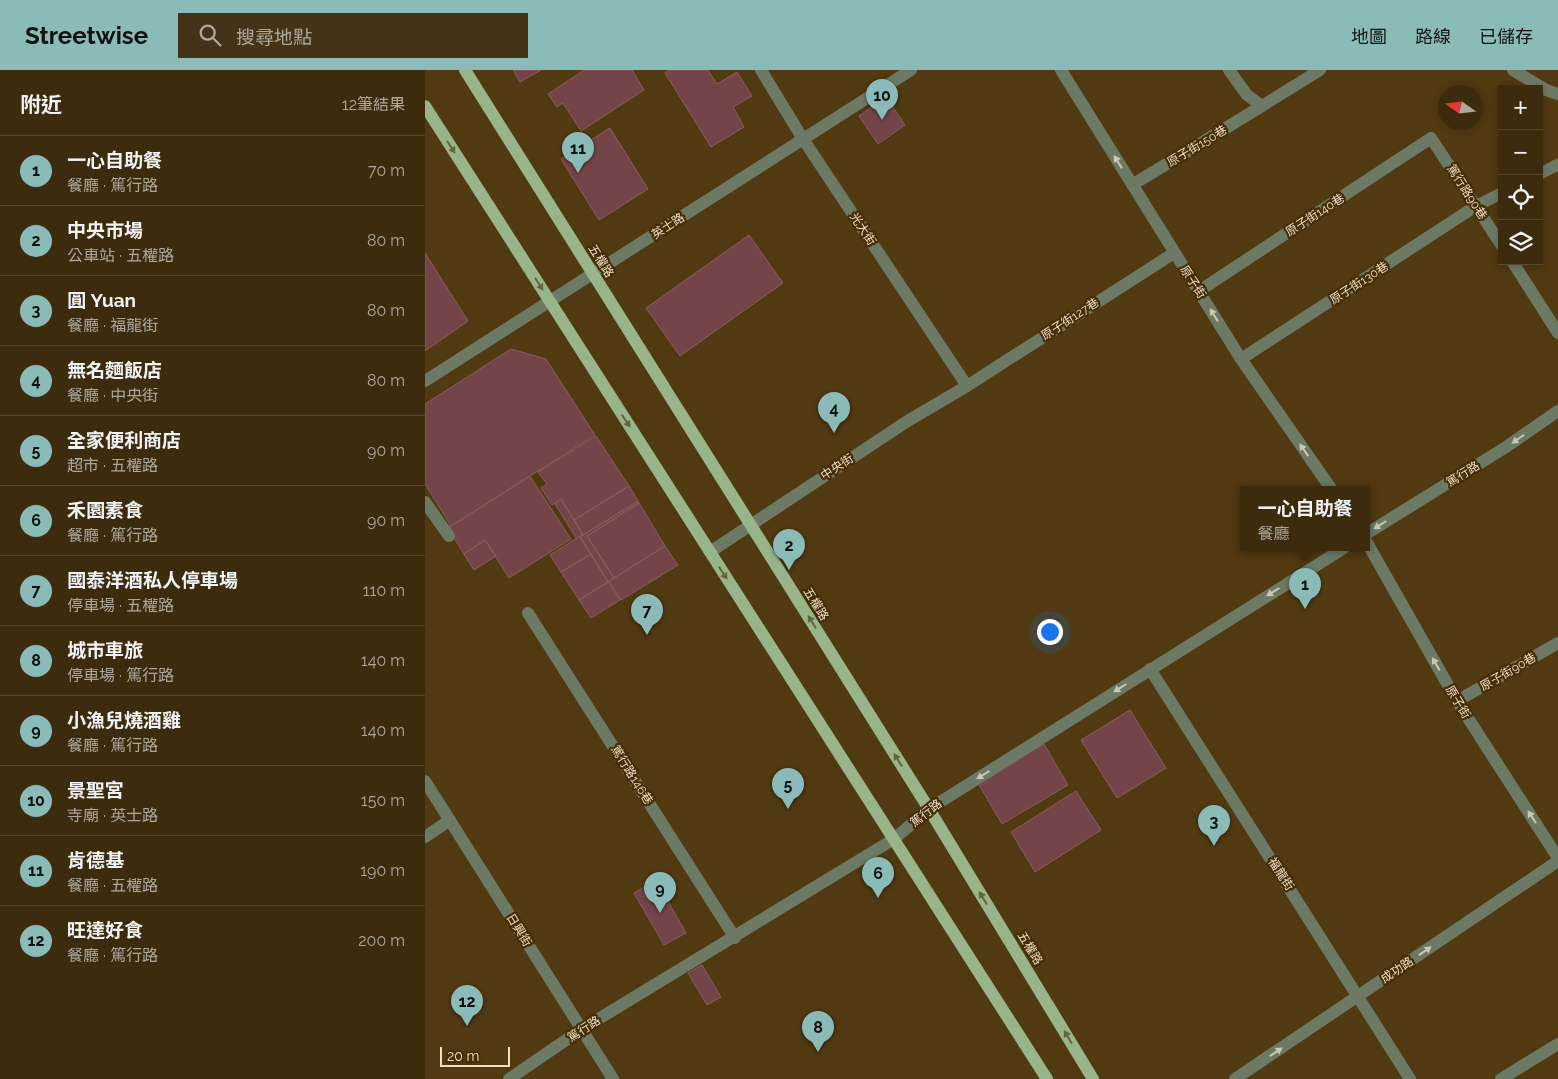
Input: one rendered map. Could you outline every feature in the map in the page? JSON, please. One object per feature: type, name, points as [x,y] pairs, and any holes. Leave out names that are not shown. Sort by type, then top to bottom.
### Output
[{"type":"main road","name":"五權路","points":[[466,71],[929,809],[1093,1079]]},
{"type":"main road","points":[[425,106],[1047,1079]]},
{"type":"street","name":"光大街","points":[[761,70],[803,138],[967,386]]},
{"type":"street","name":"英士路","points":[[425,381],[911,70]]},
{"type":"street","name":"原子街","points":[[1061,70],[1241,359],[1329,486]]},
{"type":"street","points":[[1229,70],[1247,95],[1262,106]]},
{"type":"street","name":"原子街150巷","points":[[1132,185],[1320,70]]},
{"type":"street","points":[[1513,70],[1546,90],[1558,94]]},
{"type":"street","name":"篤行路90巷","points":[[1431,138],[1498,240]]},
{"type":"street","name":"原子街140巷","points":[[1199,291],[1431,138]]},
{"type":"street","points":[[1543,172],[1557,165]]},
{"type":"street","name":"原子街130巷","points":[[1241,359],[1477,206],[1498,196]]},
{"type":"street","name":"原子街127巷","points":[[967,386],[1174,253]]},
{"type":"street","points":[[1515,265],[1558,333]]},
{"type":"street","name":"中央街","points":[[710,552],[749,524],[906,422],[967,386]]},
{"type":"street","name":"篤行路","points":[[1370,532],[1506,447],[1558,411]]},
{"type":"street","points":[[425,502],[449,536]]},
{"type":"street","name":"原子街","points":[[1370,548],[1457,700],[1558,859]]},
{"type":"street","name":"篤行路","points":[[509,1079],[582,1029],[894,840],[929,809],[1339,551]]},
{"type":"street","name":"篤行路146巷","points":[[528,613],[735,938]]},
{"type":"street","name":"原子街90巷","points":[[1457,700],[1558,643]]},
{"type":"street","name":"福龍街","points":[[1150,669],[1410,1079]]},
{"type":"street","name":"日興街","points":[[425,780],[613,1079]]},
{"type":"street","points":[[425,837],[450,820]]},
{"type":"street","name":"成功路","points":[[1235,1079],[1558,859]]},
{"type":"street","points":[[1501,1079],[1558,1044]]},
{"type":"building","points":[[513,70],[541,70],[520,82]]},
{"type":"building","points":[[584,70],[632,70],[644,90],[581,131],[563,103],[557,107],[548,94]]},
{"type":"building","points":[[669,70],[708,70],[717,84],[737,72],[752,96],[733,107],[744,127],[711,147],[665,73]]},
{"type":"building","points":[[886,97],[905,125],[878,144],[859,116]]},
{"type":"building","points":[[610,128],[648,189],[599,220],[561,159]]},
{"type":"building","points":[[749,235],[783,283],[680,356],[646,308]]},
{"type":"building","points":[[425,253],[468,321],[425,351]]},
{"type":"building","points":[[511,349],[546,359],[595,435],[451,526],[425,484],[425,404]]},
{"type":"building","points":[[596,436],[629,486],[574,520],[561,499],[552,505],[541,488],[547,484],[538,472]]},
{"type":"building","points":[[530,476],[571,539],[509,578],[485,540],[464,554],[448,528]]},
{"type":"building","points":[[629,486],[638,501],[583,535],[574,520]]},
{"type":"building","points":[[561,499],[583,535],[576,538],[555,504]]},
{"type":"building","points":[[638,501],[639,503],[587,536],[614,578],[608,582],[580,537]]},
{"type":"building","points":[[639,503],[665,546],[614,578],[587,536]]},
{"type":"building","points":[[580,536],[591,554],[561,572],[550,555]]},
{"type":"building","points":[[485,540],[496,556],[474,570],[464,554]]},
{"type":"building","points":[[665,546],[678,565],[621,600],[609,581]]},
{"type":"building","points":[[591,554],[608,582],[579,600],[561,572]]},
{"type":"building","points":[[608,582],[620,600],[591,618],[579,600]]},
{"type":"building","points":[[1130,710],[1166,768],[1117,798],[1081,740]]},
{"type":"building","points":[[1044,744],[1068,785],[1002,824],[978,783]]},
{"type":"building","points":[[1076,791],[1101,830],[1035,872],[1011,832]]},
{"type":"building","points":[[656,880],[686,933],[664,945],[634,893]]},
{"type":"building","points":[[702,965],[721,997],[707,1005],[688,973]]},
{"type":"place","name":"景聖宮","points":[[882,120]]},
{"type":"place","name":"肯德基","points":[[578,173]]},
{"type":"place","name":"無名麵飯店","points":[[834,433]]},
{"type":"place","name":"中央市場","points":[[789,570]]},
{"type":"place","name":"一心自助餐","points":[[1305,609]]},
{"type":"place","name":"國泰洋酒私人停車場","points":[[647,635]]},
{"type":"place","name":"全家便利商店","points":[[788,809]]},
{"type":"place","name":"圓 Yuan","points":[[1214,846]]},
{"type":"place","name":"禾園素食","points":[[878,898]]},
{"type":"place","name":"小漁兒燒酒雞","points":[[660,913]]},
{"type":"place","name":"旺達好食","points":[[467,1026]]},
{"type":"place","name":"城市車旅","points":[[818,1052]]}]
